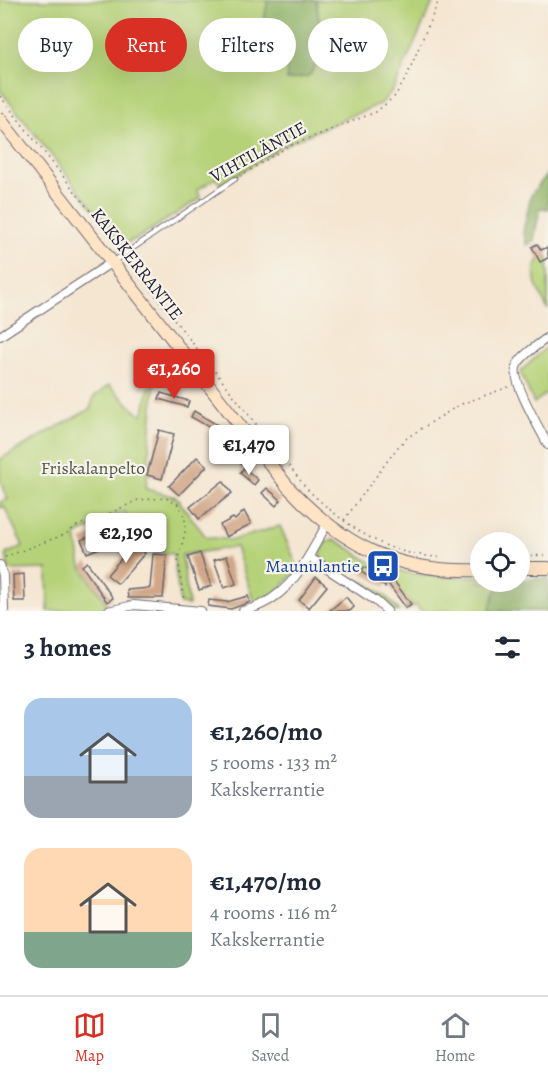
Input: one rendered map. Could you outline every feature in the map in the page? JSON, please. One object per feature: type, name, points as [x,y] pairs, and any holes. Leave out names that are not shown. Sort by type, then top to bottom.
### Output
[{"type":"main road","name":"KAKSKERRANTIE","points":[[0,119],[288,487],[312,512],[374,554],[416,567],[470,570]]},
{"type":"main road","points":[[530,568],[548,568]]},
{"type":"street","points":[[0,336],[112,262]]},
{"type":"street","points":[[548,337],[515,367],[514,373],[517,384],[548,445]]},
{"type":"street","points":[[243,611],[269,601],[287,588],[309,557],[327,524]]},
{"type":"street","points":[[309,557],[376,601],[387,611]]},
{"type":"street","points":[[0,563],[3,574],[4,611]]},
{"type":"street","points":[[108,611],[134,605],[201,611]]},
{"type":"lane","name":"VIHTILÄNTIE","points":[[112,262],[235,179]]},
{"type":"path","name":"VIHTILÄNTIE","points":[[235,179],[287,147],[376,112],[390,102],[406,78],[439,0]]},
{"type":"path","points":[[0,96],[310,494],[359,531],[402,551],[448,560]]},
{"type":"path","points":[[95,227],[99,224]]},
{"type":"path","points":[[344,520],[384,465],[408,437],[459,405],[517,384]]},
{"type":"path","points":[[0,563],[5,557],[58,537],[78,525],[100,518],[138,500],[166,498],[177,503],[185,517],[178,560],[187,609]]},
{"type":"path","points":[[530,556],[548,555]]},
{"type":"green space","points":[[0,0],[314,0],[296,39],[296,18],[199,18],[199,72],[287,72],[288,80],[308,64],[308,72],[388,72],[388,18],[319,18],[316,0],[434,0],[394,88],[382,103],[284,145],[221,185],[216,178],[197,190],[201,198],[136,239],[123,244],[0,90]]},
{"type":"green space","points":[[268,0],[316,0],[319,18],[308,18],[308,72],[312,72],[309,76],[287,80],[287,72],[296,72],[296,18],[264,18]]},
{"type":"green space","points":[[548,173],[548,209],[540,208],[534,240],[527,245],[523,231],[531,195]]},
{"type":"green space","points":[[548,258],[548,310],[536,285],[534,272],[539,260]]},
{"type":"green space","points":[[548,346],[548,392],[534,403],[520,372]]},
{"type":"green space","name":"Friskalanpelto","points":[[155,380],[146,489],[176,497],[206,537],[233,540],[280,526],[298,568],[279,589],[254,603],[236,547],[182,555],[189,605],[180,604],[173,554],[147,546],[133,529],[125,512],[76,535],[81,567],[109,607],[98,611],[48,611],[47,569],[9,570],[6,554],[23,546],[4,506],[0,508],[0,502],[8,499],[0,481],[0,459],[90,409],[94,397],[109,385],[138,413],[142,414],[149,388]]},
{"type":"green space","points":[[338,541],[373,564],[391,571],[392,568],[413,574],[470,576],[470,592],[529,592],[548,611],[420,611],[416,605],[404,611],[411,604],[388,581],[364,567],[362,570],[348,562],[341,573],[318,560],[326,542]]},
{"type":"green space","points":[[548,577],[548,611],[489,611],[495,592],[530,592],[530,579]]},
{"type":"green space","points":[[356,581],[373,587],[399,611],[392,611],[380,599],[355,583]]},
{"type":"building","points":[[537,244],[541,250],[548,247],[548,258],[540,262],[532,247]]},
{"type":"building","points":[[161,393],[189,401],[187,407],[159,399]]},
{"type":"building","points":[[194,411],[219,426],[216,431],[191,417]]},
{"type":"building","points":[[159,430],[174,434],[162,479],[147,475]]},
{"type":"building","points":[[220,436],[245,459],[241,464],[215,442]]},
{"type":"building","points":[[197,457],[207,466],[179,495],[169,486]]},
{"type":"building","points":[[244,468],[258,480],[254,485],[240,473]]},
{"type":"building","points":[[223,481],[232,493],[199,519],[190,507]]},
{"type":"building","points":[[267,488],[281,500],[276,506],[262,493]]},
{"type":"building","points":[[244,511],[251,524],[226,537],[220,525],[233,518],[235,520]]},
{"type":"building","points":[[121,524],[126,537],[87,553],[81,540]]},
{"type":"building","points":[[134,544],[145,553],[117,583],[107,575]]},
{"type":"building","points":[[200,553],[211,586],[199,590],[188,557]]},
{"type":"building","points":[[153,554],[167,555],[163,598],[128,598],[127,590],[150,588]]},
{"type":"building","points":[[227,556],[236,584],[224,588],[214,560]]},
{"type":"building","points":[[87,562],[113,598],[107,602],[82,566]]},
{"type":"building","points":[[364,567],[388,582],[385,587],[361,572]]},
{"type":"building","points":[[24,574],[25,601],[14,601],[13,575]]},
{"type":"building","points":[[316,577],[327,586],[309,608],[299,600]]},
{"type":"building","points":[[394,581],[411,604],[406,608],[389,585]]},
{"type":"building","points":[[248,596],[250,602],[231,609],[208,606],[209,600],[227,602]]},
{"type":"building","points":[[346,597],[354,607],[350,611],[329,611]]},
{"type":"place","name":"Maunulantie","points":[[383,566]]}]
